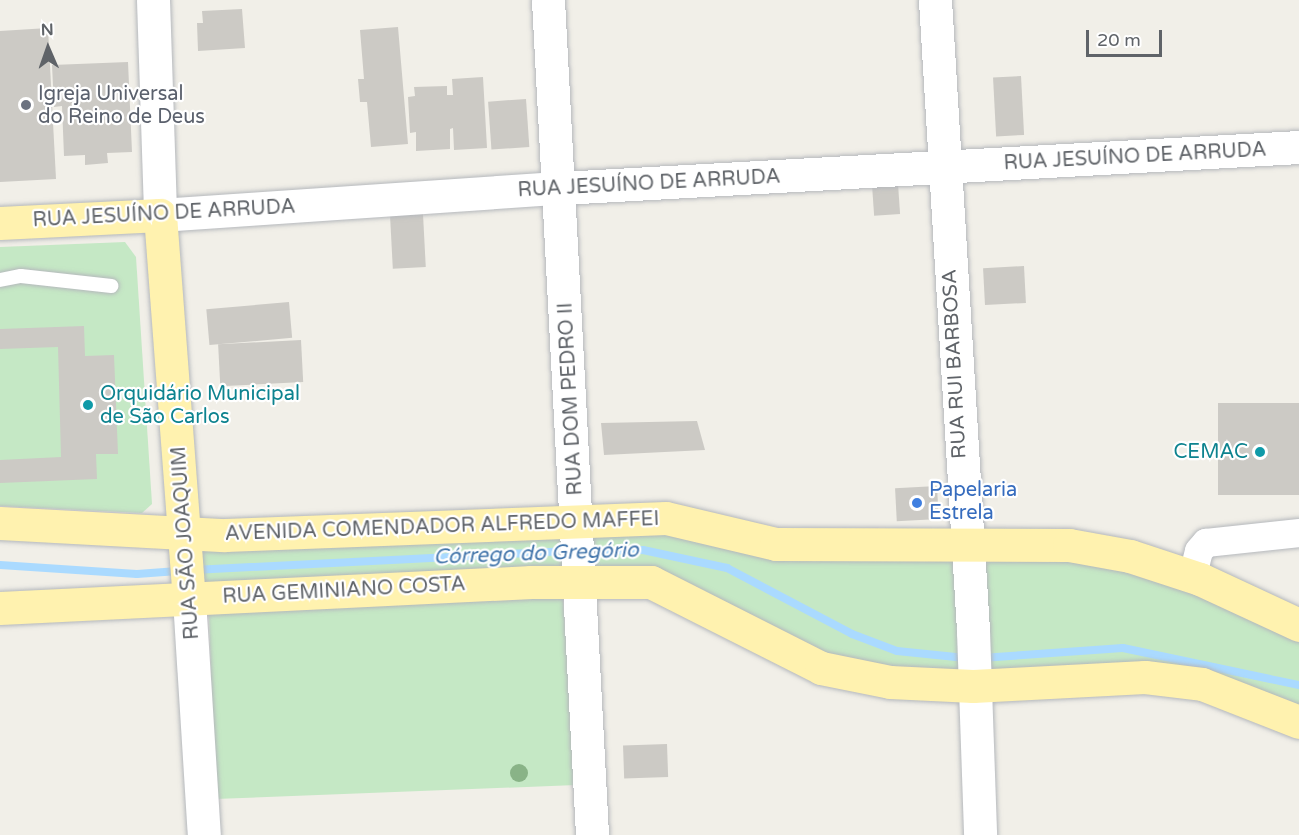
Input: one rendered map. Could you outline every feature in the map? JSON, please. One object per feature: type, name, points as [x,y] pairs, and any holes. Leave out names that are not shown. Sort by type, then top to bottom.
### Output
[{"type":"main road","name":"RUA SÃO JOAQUIM","points":[[153,0],[160,215],[187,544],[204,835]]},
{"type":"main road","name":"RUA DOM PEDRO II","points":[[548,0],[561,188],[592,835]]},
{"type":"main road","name":"RUA RUI BARBOSA","points":[[935,0],[965,544],[973,631],[980,835]]},
{"type":"main road","name":"RUA JESUÍNO DE ARRUDA","points":[[0,223],[160,215],[561,188],[1299,147]]},
{"type":"main road","name":"AVENIDA COMENDADOR ALFREDO MAFFEI","points":[[0,523],[187,544],[225,535],[576,528],[666,518],[776,544],[1069,545],[1130,556],[1200,579],[1298,624]]},
{"type":"main road","name":"RUA GEMINIANO COSTA","points":[[0,608],[189,592],[531,582],[580,576]]},
{"type":"main road","points":[[580,576],[651,582],[821,668],[890,682],[1145,676],[1202,684],[1299,722]]},
{"type":"street","points":[[1200,579],[1195,567],[1199,551],[1206,543],[1299,533]]},
{"type":"lane","points":[[0,280],[21,276],[111,286]]},
{"type":"green space","points":[[125,242],[136,257],[152,504],[142,513],[0,506],[0,247]]},
{"type":"green space","points":[[187,533],[727,533],[1069,545],[1299,625],[1299,722],[1202,684],[890,682],[651,582],[189,599]]},
{"type":"green space","points":[[554,595],[563,599],[576,785],[215,799],[209,612]]},
{"type":"building","points":[[242,9],[245,48],[198,51],[197,23],[203,23],[202,11]]},
{"type":"building","points":[[398,27],[408,144],[371,147],[367,102],[360,102],[358,79],[364,79],[360,30]]},
{"type":"building","name":"Igreja Universal do Reino de Deus","points":[[48,28],[56,179],[0,182],[0,31]]},
{"type":"building","points":[[128,62],[132,152],[107,153],[108,163],[85,165],[85,155],[64,156],[62,106],[54,107],[52,65]]},
{"type":"building","points":[[1021,76],[1024,135],[996,136],[993,77]]},
{"type":"building","points":[[483,77],[487,148],[454,150],[453,128],[450,129],[450,149],[416,151],[416,132],[410,133],[408,97],[415,96],[414,87],[447,86],[447,95],[453,95],[452,79]]},
{"type":"building","points":[[526,99],[529,147],[491,150],[488,102]]},
{"type":"building","points":[[898,184],[900,214],[874,216],[872,186]]},
{"type":"building","points":[[423,214],[426,267],[393,269],[390,216]]},
{"type":"building","points":[[1024,266],[1026,303],[985,305],[983,268]]},
{"type":"building","points":[[289,302],[292,338],[209,345],[206,309]]},
{"type":"building","name":"Orquidário Municipal de São Carlos","points":[[84,326],[85,356],[114,355],[118,454],[96,454],[97,479],[0,483],[0,460],[61,457],[58,347],[0,349],[0,329]]},
{"type":"building","points":[[301,340],[303,382],[220,386],[218,344]]},
{"type":"building","name":"CEMAC","points":[[1218,403],[1299,403],[1299,495],[1218,495]]},
{"type":"building","points":[[697,421],[705,450],[604,455],[601,423]]},
{"type":"building","name":"Papelaria Estrela","points":[[937,486],[939,519],[897,521],[895,488]]},
{"type":"building","points":[[667,744],[668,777],[624,779],[623,746]]},
{"type":"waterway","name":"Córrego do Gregório","points":[[586,551],[643,550],[727,568],[852,634],[897,651],[966,658]]},
{"type":"waterway","name":"Córrego do Gregório","points":[[193,570],[571,551]]},
{"type":"waterway","name":"Córrego do Gregório","points":[[0,565],[137,574],[178,571]]},
{"type":"waterway","name":"Córrego do Gregório","points":[[981,658],[1123,648],[1299,685]]},
{"type":"place","name":"Igreja Universal do Reino de Deus","points":[[26,105]]},
{"type":"place","name":"Orquidário Municipal de São Carlos","points":[[88,405]]},
{"type":"place","name":"CEMAC","points":[[1260,452]]},
{"type":"place","name":"Papelaria Estrela","points":[[917,503]]}]
